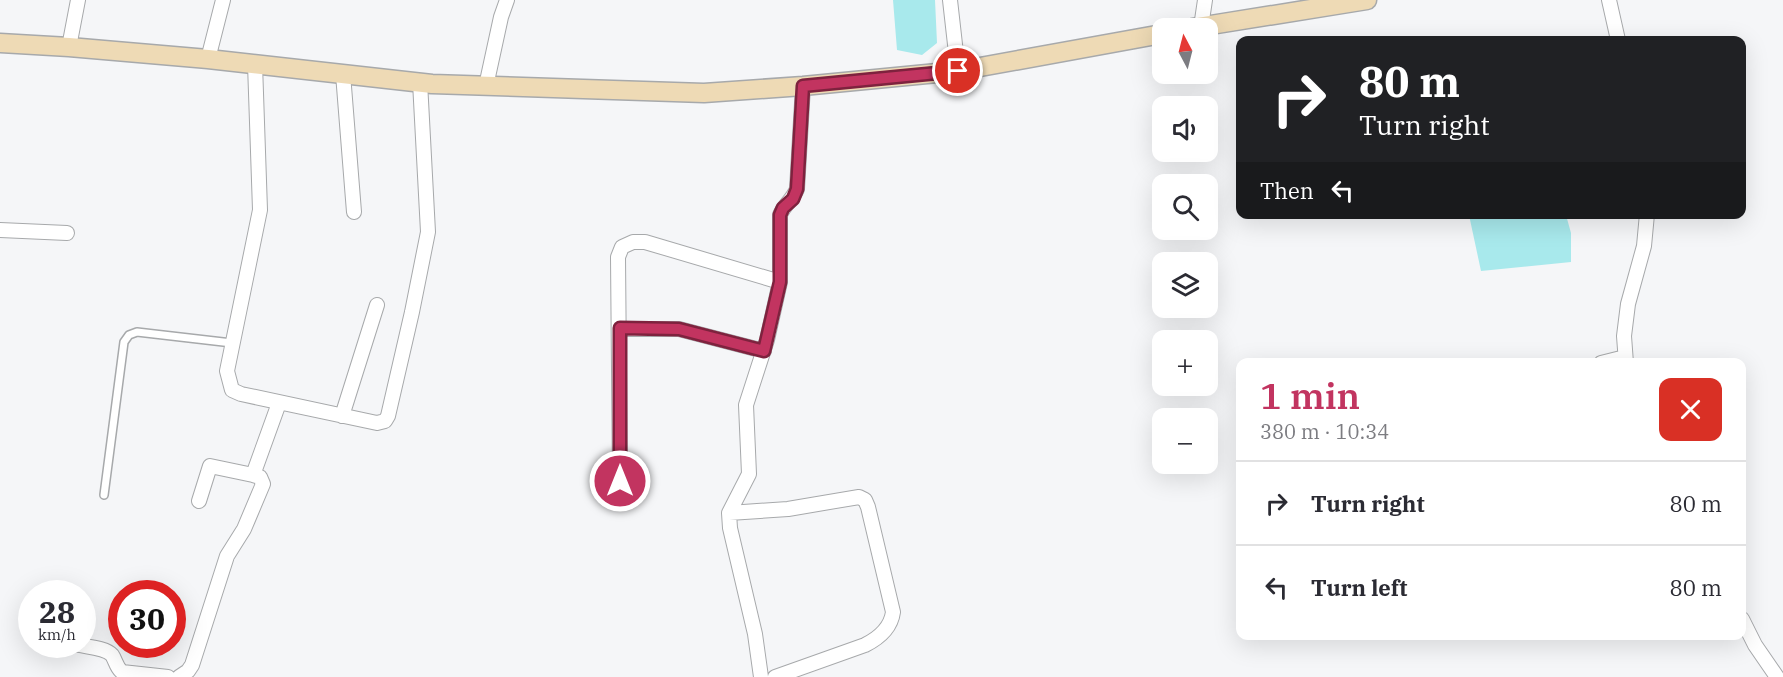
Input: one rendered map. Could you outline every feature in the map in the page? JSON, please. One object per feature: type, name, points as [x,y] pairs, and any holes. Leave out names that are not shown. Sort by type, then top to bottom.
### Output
[{"type":"street","points":[[69,47],[78,0]]},
{"type":"street","points":[[208,59],[223,0]]},
{"type":"street","points":[[486,87],[501,17],[507,0]]},
{"type":"street","points":[[950,0],[958,71]]},
{"type":"street","points":[[1200,18],[1205,0]]},
{"type":"street","points":[[1218,25],[1367,0]]},
{"type":"street","points":[[1609,0],[1616,36]]},
{"type":"street","points":[[0,43],[208,59],[486,87],[704,93],[958,71],[1152,36]]},
{"type":"street","points":[[255,64],[260,210],[226,371],[232,390],[279,403],[377,423],[385,422],[388,416],[428,232],[420,82]]},
{"type":"street","points":[[343,74],[354,212]]},
{"type":"street","points":[[761,677],[755,634],[730,528],[729,513],[749,474],[746,405],[764,351],[780,282],[780,215],[783,208],[793,199],[797,189],[803,86]]},
{"type":"street","points":[[1626,358],[1623,336],[1628,304],[1644,246],[1647,219]]},
{"type":"street","points":[[0,230],[67,233]]},
{"type":"street","points":[[620,481],[618,257],[622,247],[633,242],[645,242],[780,282]]},
{"type":"street","points":[[342,416],[377,305]]},
{"type":"street","points":[[620,328],[679,329],[764,351]]},
{"type":"street","points":[[253,475],[279,403]]},
{"type":"street","points":[[179,677],[188,671],[192,664],[227,556],[244,529],[263,484],[260,477],[210,466],[199,501]]},
{"type":"street","points":[[729,513],[788,509],[859,497],[865,500],[868,507],[893,612],[892,620],[866,645],[775,677]]},
{"type":"street","points":[[1746,627],[1755,645],[1777,677]]},
{"type":"street","points":[[96,649],[112,656],[122,672],[168,677]]},
{"type":"lane","points":[[105,495],[124,342],[129,335],[137,332],[232,343]]},
{"type":"water","points":[[893,0],[935,0],[937,43],[922,55],[897,50]]},
{"type":"water","points":[[1470,219],[1567,219],[1571,233],[1571,262],[1481,271]]},
{"type":"route","points":[[620,481],[620,328],[679,329],[764,351],[780,282],[780,215],[783,208],[793,199],[797,189],[803,86],[958,71]]}]
